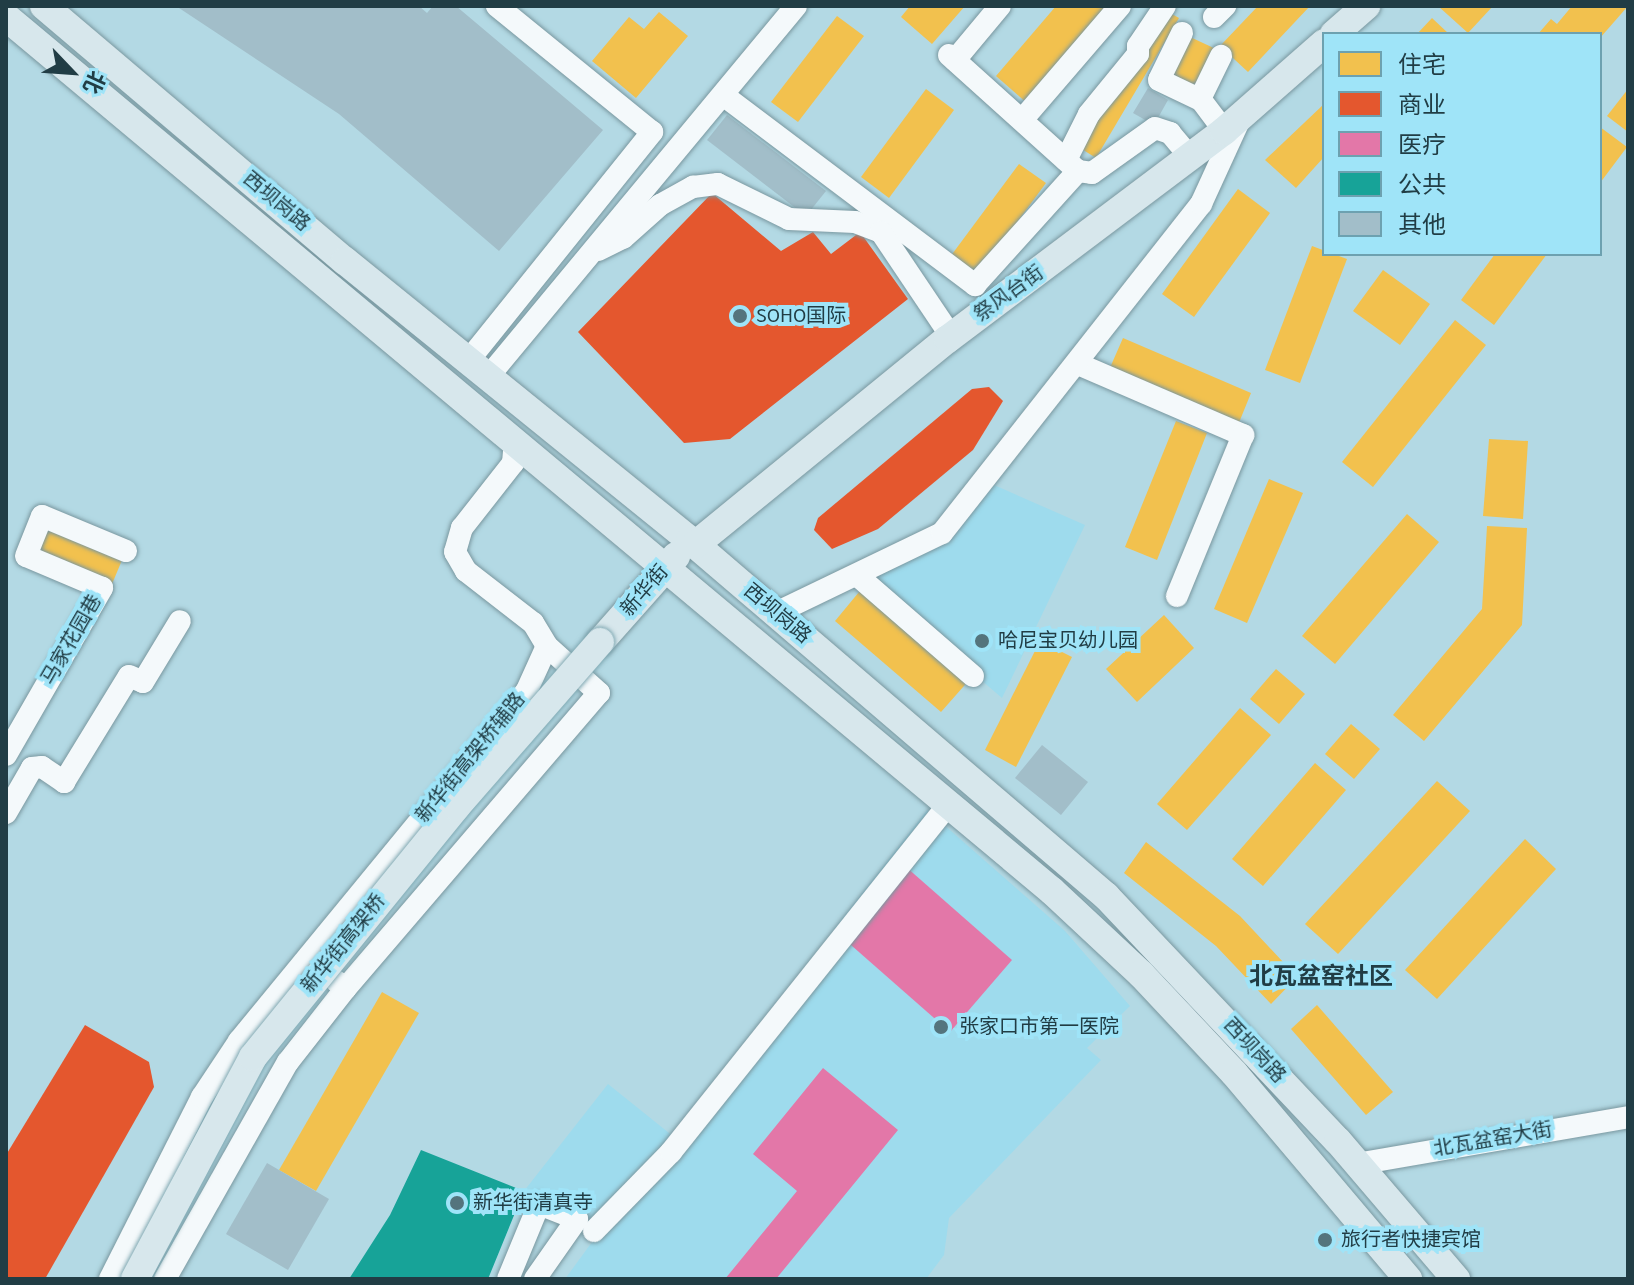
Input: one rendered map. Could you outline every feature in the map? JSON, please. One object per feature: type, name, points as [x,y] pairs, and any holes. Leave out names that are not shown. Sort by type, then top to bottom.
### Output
[{"type":"main road","name":"西坝岗路","points":[[44,6],[478,369],[695,544],[1106,896],[1357,1164],[1456,1279]]},
{"type":"main road","name":"西坝岗路","points":[[6,17],[949,804],[1141,974],[1333,1188],[1408,1279]]},
{"type":"main road","name":"祭风台街","points":[[695,544],[951,336],[1233,123],[1322,45]]},
{"type":"main road","name":"新华街","points":[[605,646],[695,544]]},
{"type":"main road","name":"新华街高架桥","points":[[135,1279],[253,1057],[456,807],[605,646]]},
{"type":"main road","name":"新华街高架桥","points":[[149,1279],[262,1063],[605,646]]},
{"type":"main road","points":[[1333,1188],[1357,1164]]},
{"type":"street","points":[[478,369],[652,132],[497,6]]},
{"type":"street","points":[[478,369],[590,254],[796,6]]},
{"type":"street","points":[[1000,6],[952,57],[1072,166],[1092,173],[1155,128],[1166,130],[1190,157]]},
{"type":"street","points":[[1022,120],[1120,6]]},
{"type":"street","points":[[723,95],[975,285],[1072,166],[1089,114],[1138,54],[1138,46],[1165,6]]},
{"type":"street","points":[[776,613],[859,577],[942,533],[1201,204],[1233,123],[1200,99],[1159,80],[1182,33]]},
{"type":"street","points":[[1200,99],[1221,56]]},
{"type":"street","points":[[590,254],[623,238],[660,205],[693,187],[718,184],[789,219],[855,222],[881,232],[951,336]]},
{"type":"street","points":[[1078,364],[1243,435],[1177,596]]},
{"type":"street","points":[[165,1279],[288,1062],[345,989],[599,693],[547,646],[533,623],[466,571],[455,552],[462,528],[513,463],[515,442]]},
{"type":"street","name":"马家花园巷","points":[[6,755],[102,588],[26,556],[42,516],[126,551]]},
{"type":"street","points":[[859,577],[973,676]]},
{"type":"street","points":[[6,813],[32,768],[42,767],[64,782],[129,676],[143,682],[180,621]]},
{"type":"street","name":"新华街高架桥辅路","points":[[110,1279],[202,1097],[239,1041],[527,690],[547,646]]},
{"type":"street","points":[[594,1231],[671,1152],[949,804]]},
{"type":"street","points":[[309,958],[345,989]]},
{"type":"street","name":"北瓦盆窑大街","points":[[1357,1164],[1628,1117]]},
{"type":"street","points":[[508,1279],[539,1204],[577,1219],[535,1279]]},
{"type":"shaded area","name":"哈尼宝贝幼儿园","points":[[994,485],[1085,525],[1002,698],[869,584],[886,569],[946,543]]},
{"type":"shaded area","name":"张家口市第一医院","points":[[927,810],[1065,931],[1130,1006],[1087,1048],[1101,1060],[949,1218],[944,1255],[926,1279],[565,1279],[603,1227],[524,1191],[608,1084],[679,1141],[840,938],[834,929]]},
{"type":"building: 住宅","points":[[910,6],[965,6],[932,44],[901,17]]},
{"type":"building: 住宅","points":[[1056,6],[1112,6],[1028,104],[996,76]]},
{"type":"building: 住宅","points":[[1258,6],[1310,6],[1248,72],[1220,46]]},
{"type":"building: 住宅","points":[[1438,6],[1493,6],[1467,32]]},
{"type":"building: 住宅","points":[[1572,6],[1628,6],[1602,36],[1602,32],[1540,32],[1551,19],[1557,24]]},
{"type":"building: 住宅","points":[[1163,9],[1179,18],[1096,158],[1077,146]]},
{"type":"building: 住宅","points":[[659,12],[688,36],[636,98],[592,61],[629,17],[644,29]]},
{"type":"building: 住宅","points":[[837,16],[864,36],[798,122],[771,102]]},
{"type":"building: 住宅","points":[[1432,18],[1447,32],[1419,32]]},
{"type":"building: 住宅","points":[[1188,36],[1218,50],[1197,92],[1167,78]]},
{"type":"building: 住宅","points":[[926,89],[954,110],[889,198],[861,177]]},
{"type":"building: 住宅","points":[[1628,89],[1628,132],[1607,116]]},
{"type":"building: 住宅","points":[[1322,106],[1322,159],[1296,188],[1265,160]]},
{"type":"building: 住宅","points":[[1602,128],[1627,147],[1602,180]]},
{"type":"building: 住宅","points":[[1019,164],[1046,183],[977,277],[950,257]]},
{"type":"building: 住宅","points":[[1238,189],[1270,213],[1194,317],[1162,294]]},
{"type":"building: 住宅","points":[[1312,246],[1322,250],[1322,256],[1347,259],[1300,383],[1265,370]]},
{"type":"building: 住宅","points":[[1494,256],[1546,256],[1494,325],[1461,300]]},
{"type":"building: 住宅","points":[[1383,270],[1430,304],[1400,345],[1353,311]]},
{"type":"building: 住宅","points":[[1455,320],[1486,345],[1373,487],[1342,462]]},
{"type":"building: 住宅","points":[[1123,338],[1251,393],[1238,425],[1109,370]]},
{"type":"building: 住宅","points":[[1176,421],[1207,433],[1157,560],[1125,547]]},
{"type":"building: 住宅","points":[[1489,439],[1528,441],[1523,519],[1483,516]]},
{"type":"building: 住宅","points":[[1269,479],[1303,493],[1247,623],[1214,609]]},
{"type":"building: 住宅","points":[[1407,514],[1439,542],[1335,664],[1302,636]]},
{"type":"building: 住宅","points":[[45,520],[125,553],[112,584],[32,551]]},
{"type":"building: 住宅","points":[[1487,526],[1527,528],[1522,625],[1424,741],[1393,715],[1482,609]]},
{"type":"building: 住宅","points":[[864,586],[971,678],[941,712],[835,621]]},
{"type":"building: 住宅","points":[[1164,615],[1194,648],[1137,702],[1106,669]]},
{"type":"building: 住宅","points":[[1040,641],[1072,657],[1016,767],[985,750]]},
{"type":"building: 住宅","points":[[1276,669],[1305,694],[1279,724],[1250,699]]},
{"type":"building: 住宅","points":[[1240,708],[1271,735],[1187,830],[1157,804]]},
{"type":"building: 住宅","points":[[1351,724],[1380,749],[1354,779],[1325,754]]},
{"type":"building: 住宅","points":[[1315,763],[1346,790],[1263,886],[1232,859]]},
{"type":"building: 住宅","points":[[1437,781],[1470,811],[1338,954],[1305,924]]},
{"type":"building: 住宅","points":[[1525,839],[1556,869],[1437,999],[1405,970]]},
{"type":"building: 住宅","points":[[1146,842],[1240,916],[1297,977],[1271,1004],[1216,946],[1124,873]]},
{"type":"building: 住宅","points":[[382,992],[419,1013],[316,1191],[279,1170]]},
{"type":"building: 住宅","points":[[1317,1005],[1393,1092],[1366,1115],[1291,1029]]},
{"type":"building: 商业","name":"SOHO国际","points":[[712,193],[781,251],[813,232],[831,254],[860,232],[908,299],[730,439],[684,443],[578,332]]},
{"type":"building: 商业","points":[[989,387],[1003,401],[973,450],[878,529],[832,549],[814,530],[818,518],[972,389]]},
{"type":"building: 商业","points":[[85,1025],[149,1062],[154,1087],[45,1279],[6,1279],[6,1155]]},
{"type":"building: 医疗","points":[[897,859],[1012,960],[950,1032],[835,931]]},
{"type":"building: 医疗","points":[[823,1068],[898,1130],[776,1279],[725,1279],[797,1191],[753,1154]]},
{"type":"building: 公共","name":"新华街清真寺","points":[[421,1150],[524,1191],[488,1279],[349,1279],[390,1215]]},
{"type":"building: 其他","points":[[176,6],[419,6],[427,13],[433,6],[456,6],[603,130],[499,251],[339,114]]},
{"type":"building: 其他","points":[[1148,88],[1168,100],[1154,125],[1133,113]]},
{"type":"building: 其他","points":[[727,115],[826,191],[806,216],[707,140]]},
{"type":"building: 其他","points":[[1042,745],[1088,782],[1061,815],[1015,778]]},
{"type":"building: 其他","points":[[267,1163],[329,1199],[288,1270],[226,1234]]},
{"type":"place","name":"SOHO国际","points":[[740,316]]},
{"type":"place","name":"哈尼宝贝幼儿园","points":[[982,641]]},
{"type":"place","name":"张家口市第一医院","points":[[941,1027]]},
{"type":"place","name":"新华街清真寺","points":[[457,1203]]},
{"type":"place","name":"旅行者快捷宾馆","points":[[1325,1240]]},
{"type":"district","name":"北瓦盆窑社区","points":[[1321,977]]}]
